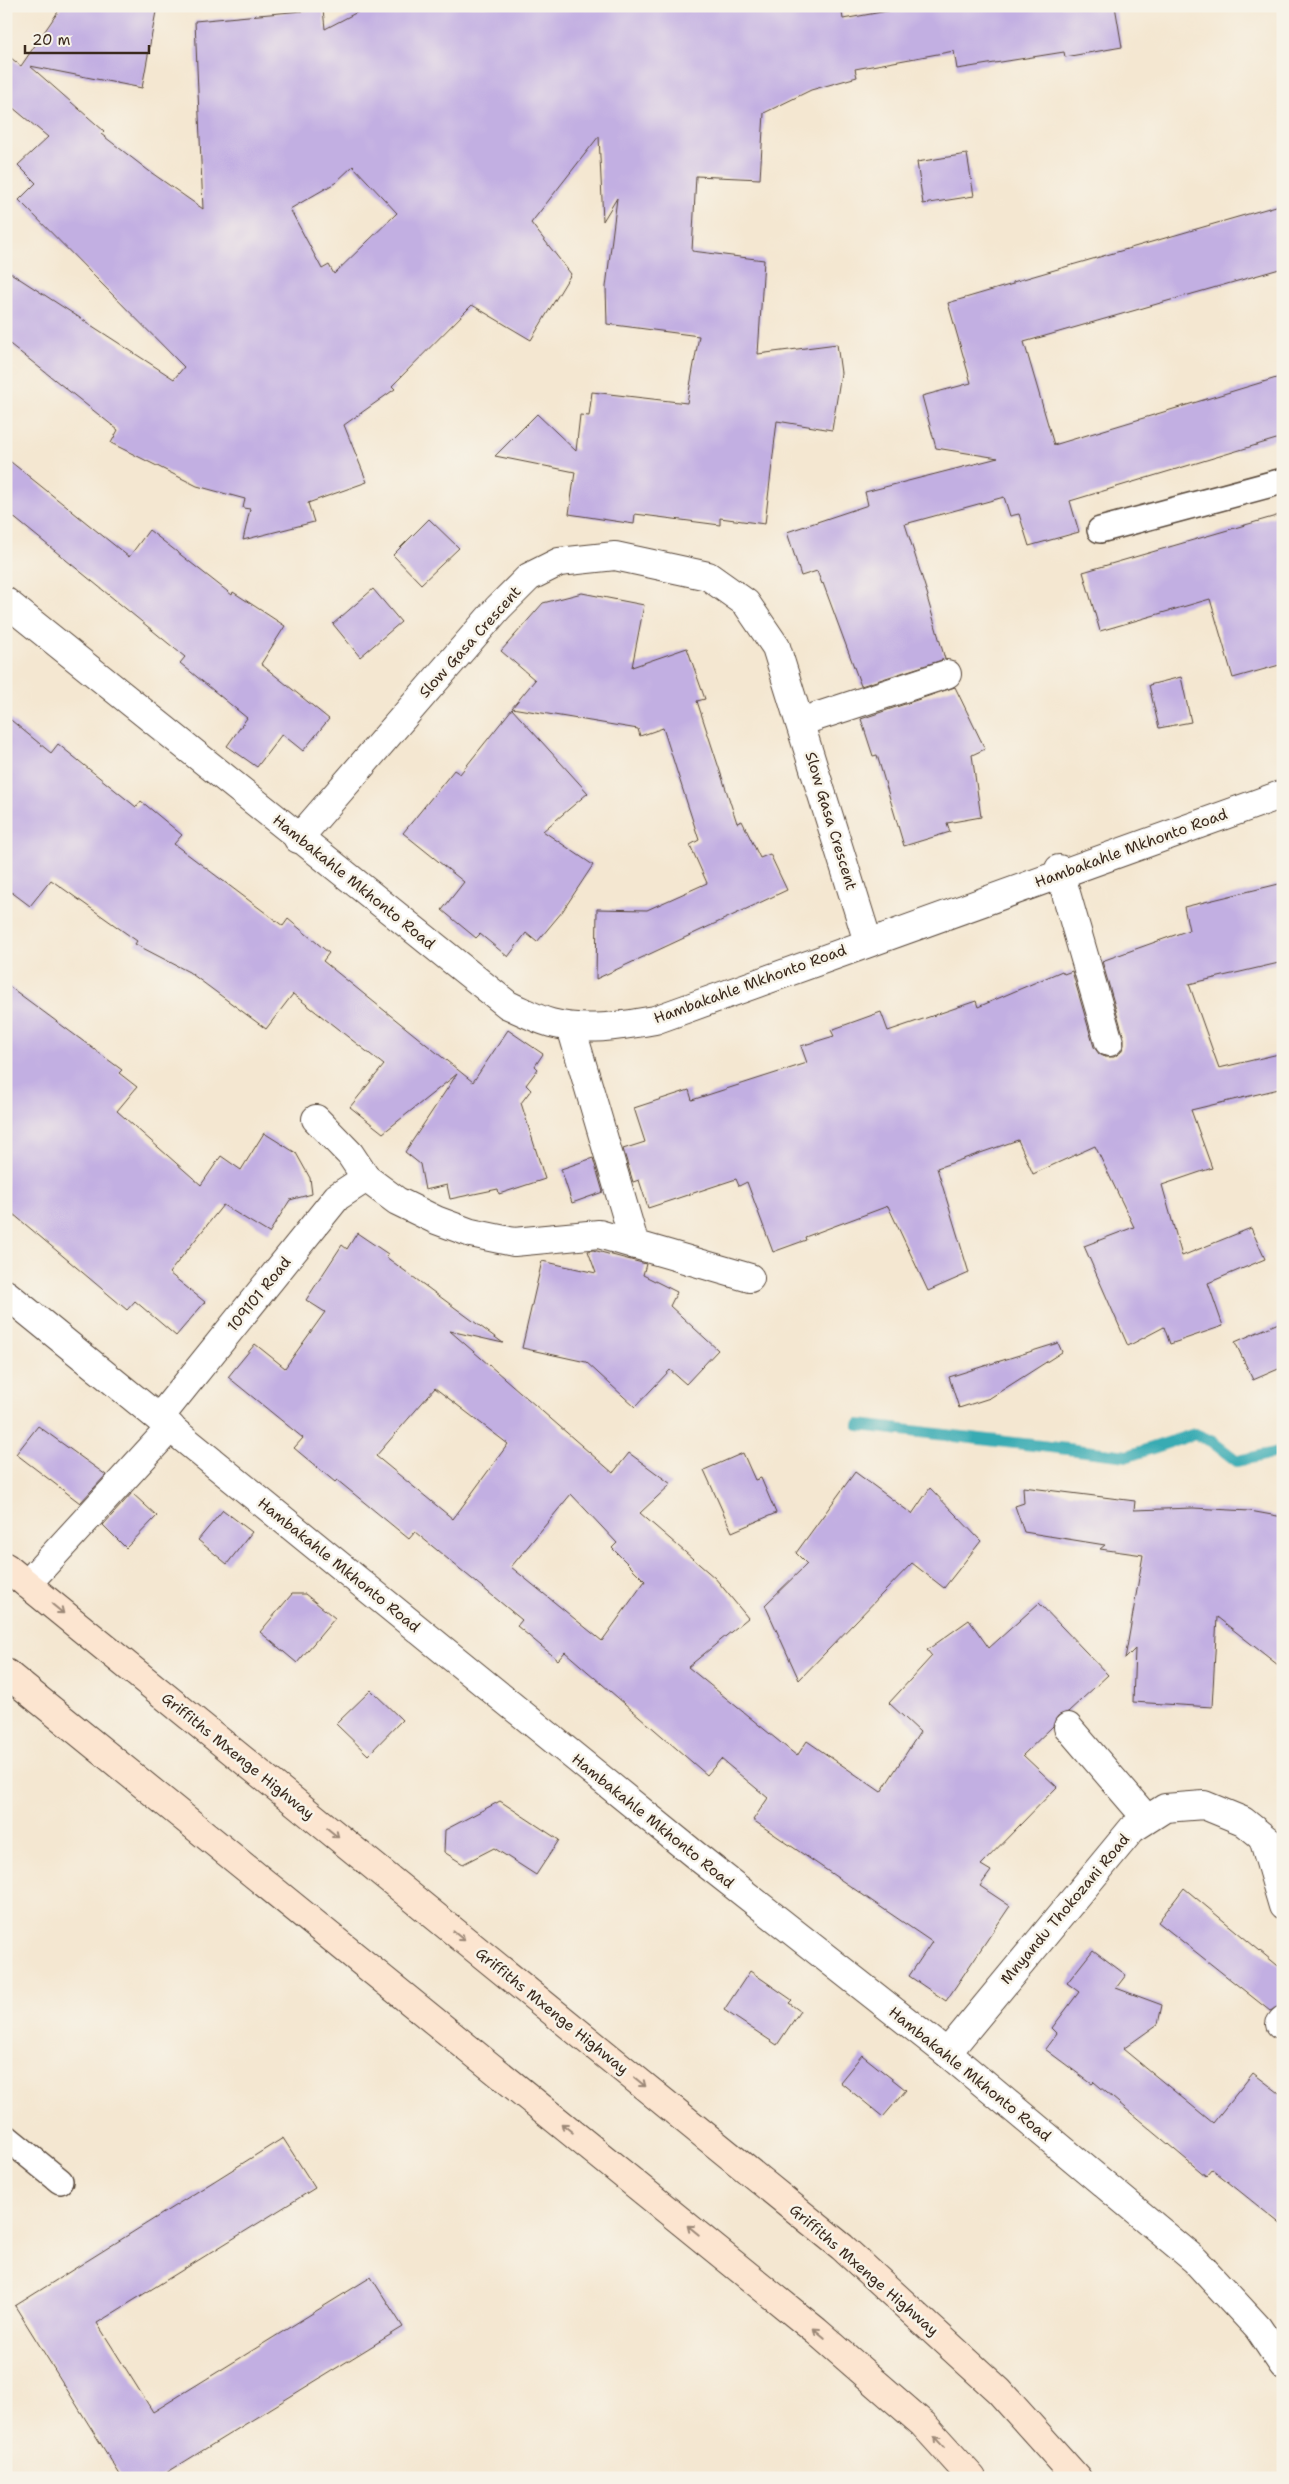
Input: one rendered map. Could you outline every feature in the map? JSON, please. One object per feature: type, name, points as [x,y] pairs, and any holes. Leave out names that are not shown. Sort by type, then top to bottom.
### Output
[{"type":"street","name":"Slow Gasa Crescent","points":[[298,839],[498,608],[529,577],[559,562],[615,556],[708,576],[746,603],[776,647],[868,942]]},
{"type":"street","name":"Hambakahle Mkhonto Road","points":[[6,602],[298,839],[508,1005],[549,1022],[571,1027],[617,1026],[655,1020],[1059,871],[1283,794]]},
{"type":"street","points":[[800,722],[947,674]]},
{"type":"street","points":[[1059,871],[1109,1042]]},
{"type":"street","points":[[571,1027],[635,1244]]},
{"type":"street","points":[[316,1119],[350,1154],[366,1178],[397,1201],[472,1233],[514,1242],[599,1234],[750,1278]]},
{"type":"street","name":"109101 Road","points":[[27,1584],[165,1423],[337,1198],[366,1178]]},
{"type":"street","name":"Hambakahle Mkhonto Road","points":[[6,1294],[694,1854],[947,2053],[1195,2260],[1258,2328],[1283,2365]]},
{"type":"street","name":"Griffiths Mxenge Highway","points":[[6,1567],[842,2247],[999,2391],[1077,2478]]},
{"type":"street","points":[[6,1673],[816,2330],[923,2424],[972,2478]]},
{"type":"street","points":[[1068,1727],[1148,1819]]},
{"type":"street","name":"Mnyandu Thokozani Road","points":[[947,2053],[1132,1829],[1164,1808],[1204,1805],[1244,1821],[1273,1846]]},
{"type":"street","points":[[1273,1846],[1283,1906]]},
{"type":"lane","points":[[1100,530],[1283,481]]},
{"type":"lane","points":[[6,2136],[60,2181]]},
{"type":"building","points":[[62,6],[157,6],[142,88],[30,66],[104,131],[101,134],[203,209],[195,21],[323,9],[325,29],[369,6],[841,6],[843,19],[915,6],[1115,6],[1122,47],[1065,57],[1064,52],[957,69],[954,51],[855,69],[857,77],[811,90],[764,113],[760,179],[696,176],[692,251],[764,260],[758,354],[837,344],[841,373],[832,430],[777,421],[765,524],[720,518],[720,525],[635,514],[634,524],[569,514],[575,472],[495,456],[537,414],[576,451],[580,415],[589,416],[592,392],[687,403],[699,336],[607,324],[606,287],[617,198],[603,221],[599,136],[531,223],[571,274],[531,340],[472,305],[392,386],[395,389],[344,425],[367,482],[308,503],[314,522],[243,540],[250,509],[243,508],[245,499],[197,486],[111,443],[118,430],[6,341],[6,270],[174,379],[184,367],[19,200],[36,183],[18,165],[48,137],[6,102],[6,54],[21,66]],"holes":[[[353,166],[397,213],[334,274],[329,265],[322,269],[290,209],[335,183]]]},
{"type":"building","points":[[967,154],[974,196],[923,204],[917,162]]},
{"type":"building","points":[[1283,204],[1283,268],[1024,342],[1054,445],[1283,376],[1283,437],[1070,501],[1079,532],[1029,546],[1019,514],[1010,516],[1004,497],[905,524],[928,596],[945,659],[861,686],[823,583],[817,571],[801,576],[787,532],[868,505],[865,492],[998,458],[936,448],[922,396],[971,383],[948,303],[1013,284],[1013,282]]},
{"type":"building","points":[[6,458],[129,557],[149,530],[232,595],[233,592],[285,626],[261,664],[329,719],[303,751],[282,734],[257,767],[227,746],[247,718],[180,663],[185,657],[6,511]]},
{"type":"building","points":[[1283,514],[1283,664],[1233,678],[1210,599],[1100,631],[1083,572]]},
{"type":"building","points":[[429,519],[459,548],[421,584],[393,555]]},
{"type":"building","points":[[373,589],[401,622],[360,657],[333,624]]},
{"type":"building","points":[[582,593],[644,605],[632,667],[687,648],[705,699],[697,701],[737,823],[742,821],[760,858],[770,854],[787,890],[596,979],[597,909],[647,910],[707,883],[690,845],[699,840],[663,728],[640,736],[638,729],[512,708],[535,680],[501,651],[543,603]]},
{"type":"building","points":[[1181,677],[1191,722],[1159,728],[1149,685]]},
{"type":"building","points":[[955,687],[985,749],[972,755],[981,817],[947,823],[950,832],[904,846],[877,755],[873,756],[861,719]]},
{"type":"building","points":[[512,709],[588,793],[543,831],[593,865],[562,912],[537,942],[526,933],[508,957],[480,934],[476,938],[442,910],[464,882],[403,833],[454,770],[460,774]]},
{"type":"building","points":[[6,716],[51,753],[58,744],[136,807],[141,801],[182,835],[174,844],[283,926],[288,919],[329,953],[323,961],[473,1082],[508,1030],[543,1054],[535,1066],[538,1069],[526,1085],[531,1090],[521,1103],[545,1179],[499,1194],[498,1189],[450,1199],[447,1185],[425,1190],[420,1164],[405,1152],[457,1074],[383,1133],[350,1107],[384,1065],[293,994],[266,1029],[189,972],[135,944],[137,941],[51,880],[30,906],[6,888]]},
{"type":"building","points":[[1283,883],[1283,962],[1189,984],[1219,1068],[1283,1053],[1283,1088],[1191,1110],[1212,1168],[1162,1185],[1182,1256],[1251,1228],[1265,1259],[1208,1283],[1223,1326],[1170,1344],[1164,1327],[1128,1346],[1084,1246],[1134,1227],[1095,1146],[1033,1174],[1018,1140],[937,1168],[969,1273],[928,1291],[888,1206],[805,1237],[806,1240],[773,1252],[747,1182],[739,1186],[736,1179],[648,1208],[639,1180],[633,1182],[623,1149],[645,1142],[634,1108],[689,1090],[692,1100],[807,1063],[801,1046],[834,1036],[831,1030],[881,1012],[888,1031],[976,1001],[978,1007],[1062,971],[1064,974],[1072,971],[1094,1047],[1099,1054],[1105,1057],[1114,1057],[1121,1052],[1124,1038],[1102,961],[1189,930],[1184,907]]},
{"type":"building","points":[[6,984],[122,1070],[119,1073],[137,1087],[117,1111],[201,1185],[221,1156],[241,1170],[264,1133],[296,1153],[310,1178],[312,1194],[290,1200],[269,1233],[223,1205],[169,1273],[205,1302],[176,1336],[135,1301],[127,1310],[6,1208]]},
{"type":"building","points":[[593,1158],[603,1192],[572,1203],[561,1169]]},
{"type":"building","points":[[357,1233],[388,1254],[386,1257],[503,1343],[450,1331],[613,1473],[629,1453],[671,1484],[640,1513],[715,1578],[748,1618],[688,1667],[797,1756],[807,1741],[881,1792],[920,1732],[889,1703],[932,1656],[927,1650],[969,1620],[989,1648],[1039,1603],[1108,1675],[1068,1712],[1058,1716],[1053,1726],[1023,1755],[1057,1787],[981,1865],[991,1871],[980,1886],[1010,1906],[946,2001],[909,1976],[932,1942],[753,1820],[768,1798],[721,1759],[707,1775],[565,1652],[558,1660],[517,1626],[522,1620],[415,1532],[409,1539],[337,1480],[335,1482],[294,1448],[303,1438],[228,1377],[255,1344],[285,1368],[325,1312],[306,1300],[342,1245],[347,1249]],"holes":[[[435,1388],[508,1444],[453,1519],[376,1456]],[[571,1494],[617,1543],[612,1548],[645,1581],[602,1641],[511,1567]]]},
{"type":"building","points":[[593,1250],[646,1264],[643,1275],[677,1292],[670,1306],[718,1350],[686,1384],[670,1370],[635,1407],[586,1362],[522,1348],[542,1261],[596,1273],[588,1251]]},
{"type":"building","points":[[1283,1321],[1283,1367],[1253,1380],[1235,1342]]},
{"type":"building","points":[[1058,1343],[1062,1352],[990,1398],[959,1408],[949,1377]]},
{"type":"building","points":[[38,1426],[106,1475],[80,1503],[16,1454]]},
{"type":"building","points":[[743,1453],[755,1480],[761,1478],[776,1513],[732,1532],[704,1470]]},
{"type":"building","points":[[855,1472],[912,1514],[930,1488],[981,1541],[944,1588],[912,1563],[799,1680],[765,1605],[807,1564],[796,1553]]},
{"type":"building","points":[[1023,1487],[1135,1501],[1134,1510],[1193,1508],[1250,1511],[1283,1517],[1283,1669],[1217,1617],[1212,1707],[1133,1702],[1135,1649],[1125,1659],[1143,1555],[1100,1549],[1105,1545],[1024,1532],[1015,1506],[1024,1503]]},
{"type":"building","points":[[132,1493],[157,1516],[126,1548],[103,1525]]},
{"type":"building","points":[[223,1510],[252,1532],[227,1564],[198,1540]]},
{"type":"building","points":[[292,1594],[305,1594],[335,1618],[297,1663],[260,1632]]},
{"type":"building","points":[[371,1690],[402,1720],[368,1755],[336,1724]]},
{"type":"building","points":[[500,1801],[559,1840],[536,1875],[494,1848],[463,1864],[444,1852],[445,1830]]},
{"type":"building","points":[[1184,1888],[1283,1970],[1283,2005],[1270,2011],[1158,1922]]},
{"type":"building","points":[[1093,1950],[1126,1975],[1116,1988],[1162,2005],[1158,2024],[1123,2049],[1213,2123],[1253,2073],[1283,2096],[1283,2226],[1212,2169],[1206,2176],[1094,2082],[1092,2084],[1045,2049],[1057,2033],[1052,2028],[1079,1992],[1067,1983]]},
{"type":"building","points":[[750,1971],[792,2000],[789,2003],[800,2011],[777,2045],[724,2010]]},
{"type":"building","points":[[862,2055],[906,2090],[883,2117],[840,2082]]},
{"type":"building","points":[[283,2138],[315,2188],[97,2323],[153,2412],[371,2277],[403,2327],[158,2478],[122,2478],[15,2306]]},
{"type":"waterway","points":[[859,1425],[1128,1456],[1195,1434],[1211,1441],[1237,1461],[1283,1451]]}]
